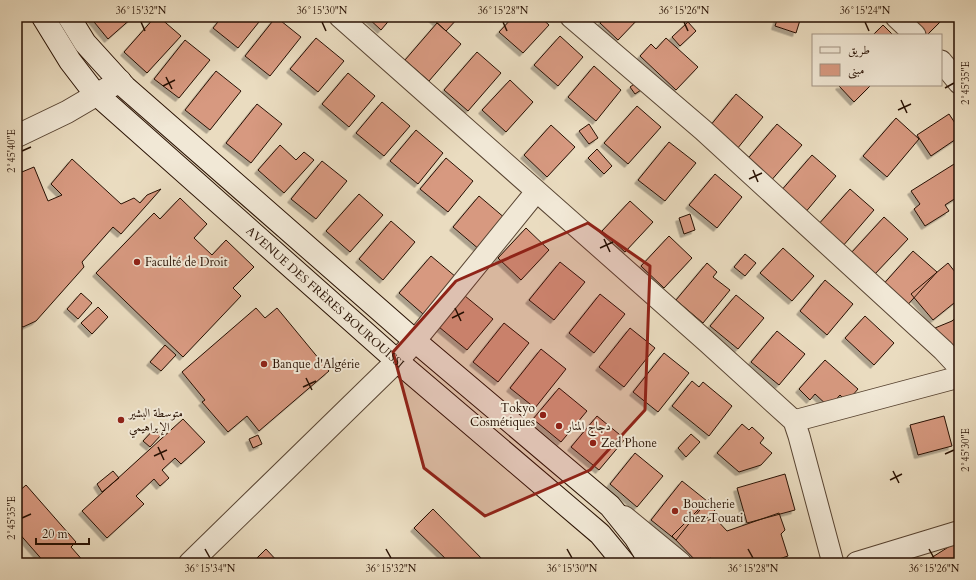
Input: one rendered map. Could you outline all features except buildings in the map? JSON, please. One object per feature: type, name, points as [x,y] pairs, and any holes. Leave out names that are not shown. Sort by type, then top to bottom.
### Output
[{"type":"main road","name":"AVENUE DES FRÈRES BOUROUISSI","points":[[43,17],[70,62],[98,95],[397,361],[600,534],[624,563]]},
{"type":"main road","points":[[69,17],[85,43],[125,87],[415,341],[610,506],[680,563]]},
{"type":"main road","points":[[17,136],[67,112],[98,95],[120,80]]},
{"type":"main road","points":[[190,563],[397,361],[415,341]]},
{"type":"main road","points":[[610,506],[635,536],[651,563]]},
{"type":"main road","points":[[857,563],[959,532]]},
{"type":"street","points":[[340,17],[794,421],[832,563]]},
{"type":"street","points":[[571,17],[703,130],[943,350],[956,364],[959,370]]},
{"type":"street","points":[[896,17],[914,34]]},
{"type":"street","points":[[942,62],[959,83]]},
{"type":"street","points":[[415,341],[536,192]]},
{"type":"street","points":[[794,421],[959,377]]},
{"type":"highlighted area","points":[[588,223],[650,266],[645,410],[590,470],[485,516],[424,468],[393,352],[456,281]]},
{"type":"place","name":"Faculté de Droit","points":[[137,262]]},
{"type":"place","name":"Banque d'Algérie","points":[[264,364]]},
{"type":"place","name":"Tokyo Cosmétiques","points":[[543,415]]},
{"type":"place","name":"متوسطة البشير الإبراهيمي","points":[[121,420]]},
{"type":"place","name":"دجاج المنار","points":[[559,426]]},
{"type":"place","name":"Zed Phone","points":[[593,443]]},
{"type":"place","name":"Boucherie chez Touati","points":[[675,511]]}]
